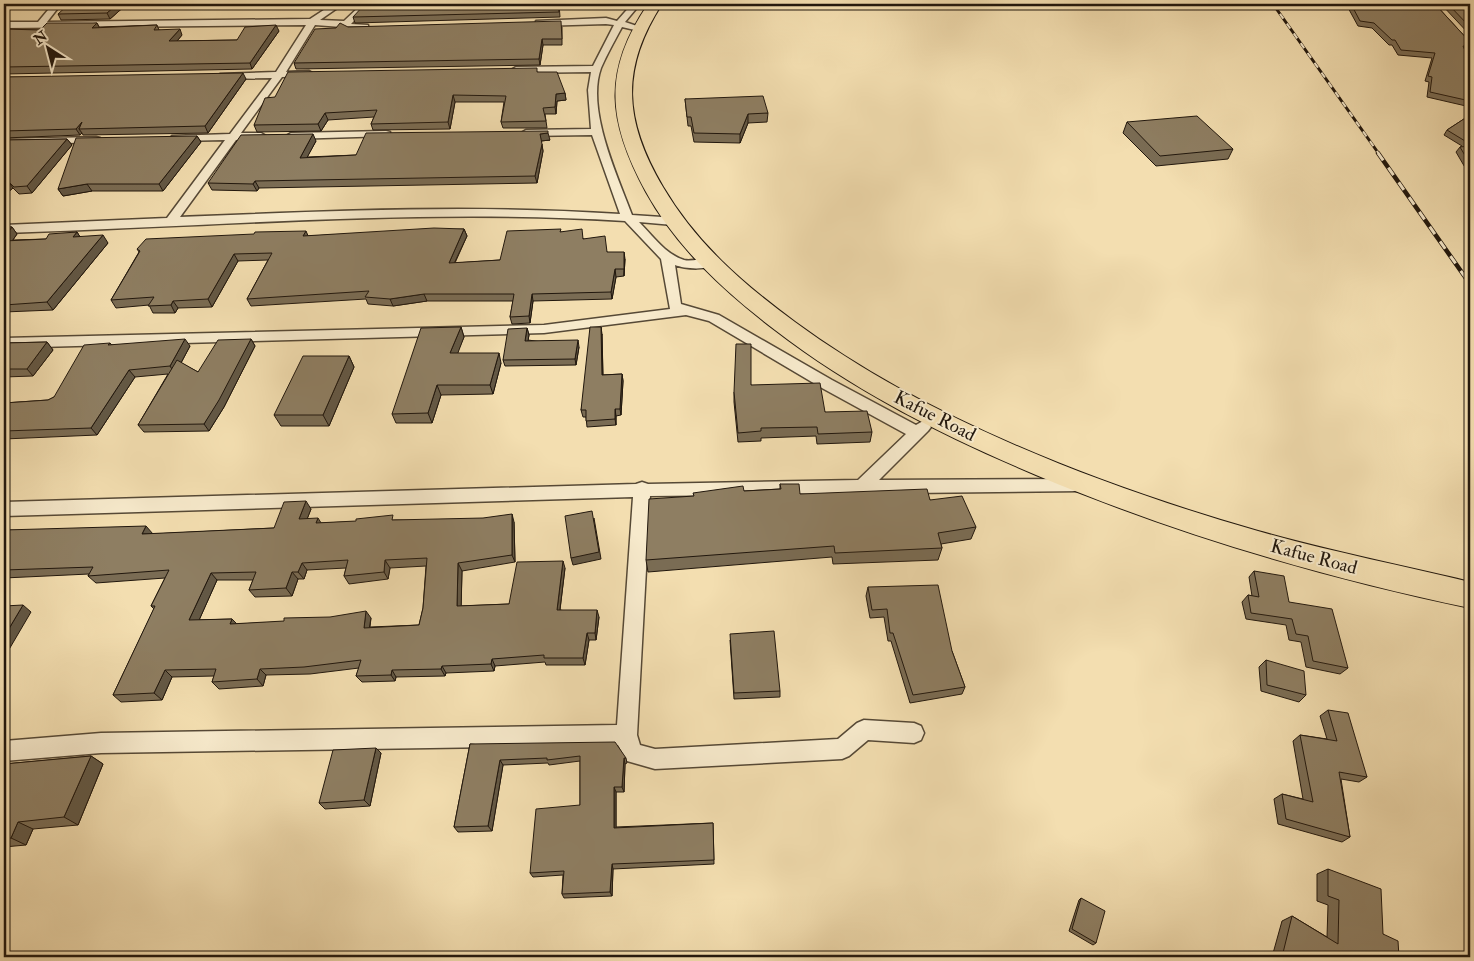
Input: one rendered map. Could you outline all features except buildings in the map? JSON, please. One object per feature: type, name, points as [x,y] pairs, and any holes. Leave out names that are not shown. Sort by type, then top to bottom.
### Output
[{"type":"highway","name":"Kafue Road","points":[[655,4],[632,18],[625,66],[623,88],[626,125],[634,151],[673,221],[712,262],[756,303],[813,347],[846,368],[925,425],[1020,457],[1088,484],[1229,535],[1343,566],[1470,595]]},
{"type":"street","points":[[40,25],[57,4]]},
{"type":"street","points":[[170,222],[279,75],[312,22],[325,11],[338,4]]},
{"type":"street","points":[[344,24],[366,4]]},
{"type":"street","points":[[529,23],[606,21],[632,18]]},
{"type":"street","points":[[632,18],[596,69],[593,90],[596,132],[627,217],[667,258],[686,265],[712,262]]},
{"type":"street","points":[[4,25],[312,22],[344,24],[346,27],[374,27]]},
{"type":"street","points":[[507,70],[596,69]]},
{"type":"street","points":[[210,76],[319,74]]},
{"type":"street","points":[[516,133],[596,132]]},
{"type":"street","points":[[162,139],[397,134]]},
{"type":"street","points":[[4,142],[112,140]]},
{"type":"street","points":[[4,229],[458,212],[627,217],[673,221]]},
{"type":"street","points":[[667,258],[675,306],[686,311],[714,318],[827,384],[925,425],[864,484]]},
{"type":"street","points":[[4,344],[544,329],[686,311]]},
{"type":"street","points":[[4,509],[642,488],[864,484],[1088,484]]},
{"type":"street","points":[[642,488],[627,735],[628,745],[634,754],[654,759],[842,749],[864,730],[914,733]]},
{"type":"street","points":[[4,750],[109,743],[627,735]]},
{"type":"railway","points":[[1273,4],[1379,154]]},
{"type":"railway","points":[[1378,153],[1470,284]]}]
